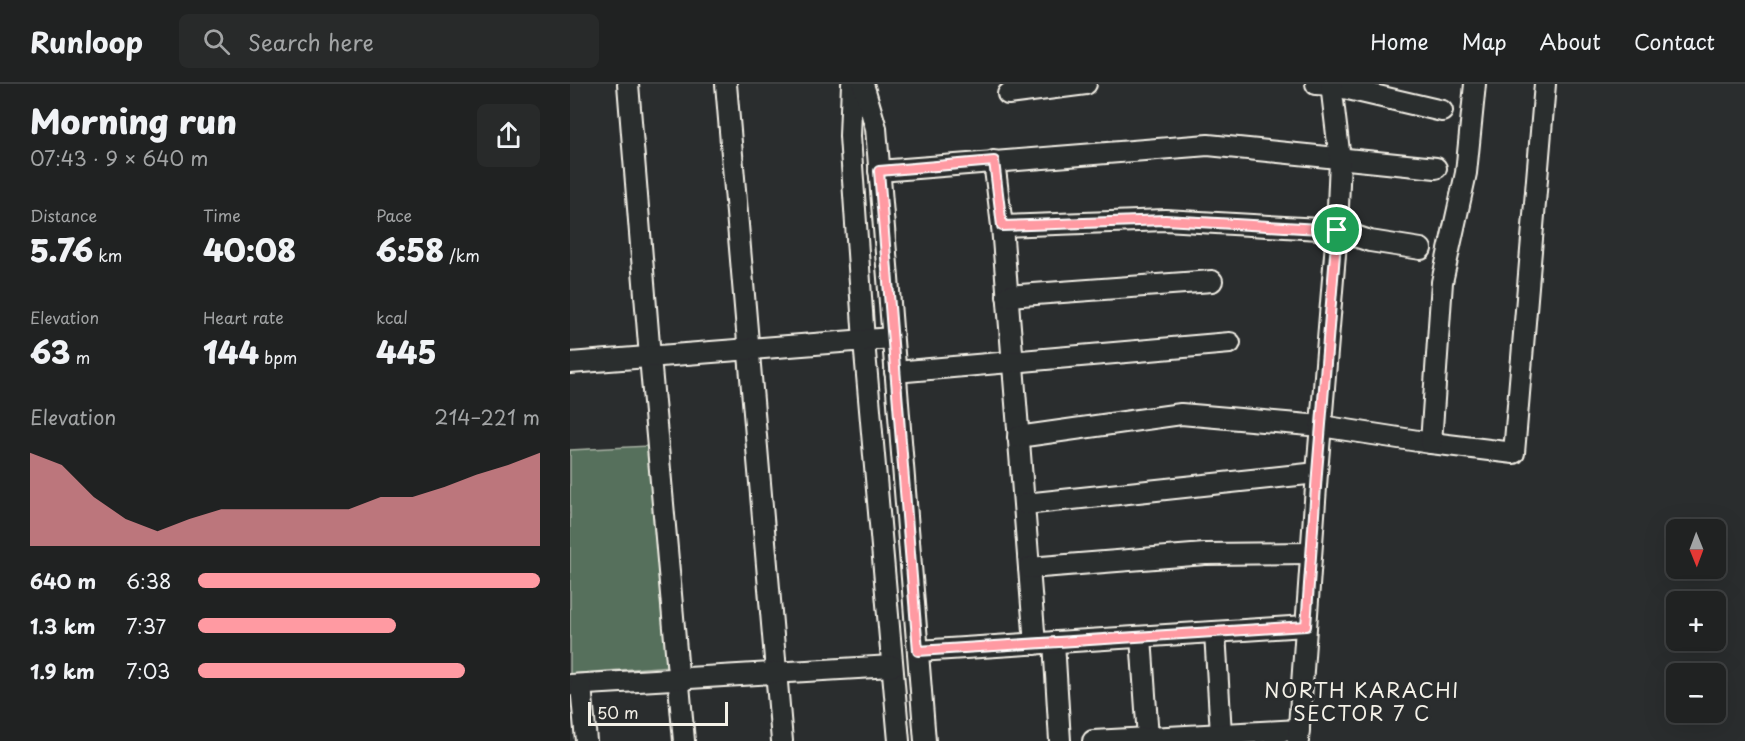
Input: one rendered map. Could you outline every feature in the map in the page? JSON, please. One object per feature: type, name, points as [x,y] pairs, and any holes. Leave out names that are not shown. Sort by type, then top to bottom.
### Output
[{"type":"street","points":[[628,84],[684,741]]},
{"type":"street","points":[[726,84],[782,741]]},
{"type":"street","points":[[852,84],[850,136],[864,341],[898,741]]},
{"type":"street","points":[[863,84],[876,128],[925,741]]},
{"type":"street","points":[[1008,94],[1086,84]]},
{"type":"street","points":[[1093,741],[1221,734],[1298,735],[1337,230],[1340,160],[1326,84],[1442,111]]},
{"type":"street","points":[[1431,443],[1442,282],[1466,173],[1475,84]]},
{"type":"street","points":[[1018,437],[1180,414],[1321,426],[1514,453],[1545,84]]},
{"type":"street","points":[[879,171],[1208,145],[1436,168]]},
{"type":"street","points":[[994,161],[1002,226],[1035,644]]},
{"type":"street","points":[[1002,226],[1165,220],[1337,230],[1370,241],[1421,249]]},
{"type":"street","points":[[1007,296],[1212,281]]},
{"type":"street","points":[[570,363],[748,351],[892,338]]},
{"type":"street","points":[[895,372],[1230,343]]},
{"type":"street","points":[[1025,504],[1317,473]]},
{"type":"street","points":[[1029,568],[1205,554],[1311,553]]},
{"type":"street","points":[[918,651],[1306,626]]},
{"type":"street","points":[[1215,632],[1221,734]]},
{"type":"street","points":[[1141,637],[1148,738]]},
{"type":"street","points":[[1054,642],[1060,741]]},
{"type":"street","points":[[586,741],[576,685],[892,666]]},
{"type":"green space","points":[[649,446],[670,666],[570,674],[570,450]]},
{"type":"district","name":"NORTH KARACHI SECTOR 7 C","points":[[1362,702]]},
{"type":"route","points":[[994,161],[1002,226],[1165,220],[1337,230],[1306,626],[918,651],[879,171],[994,161]]}]
